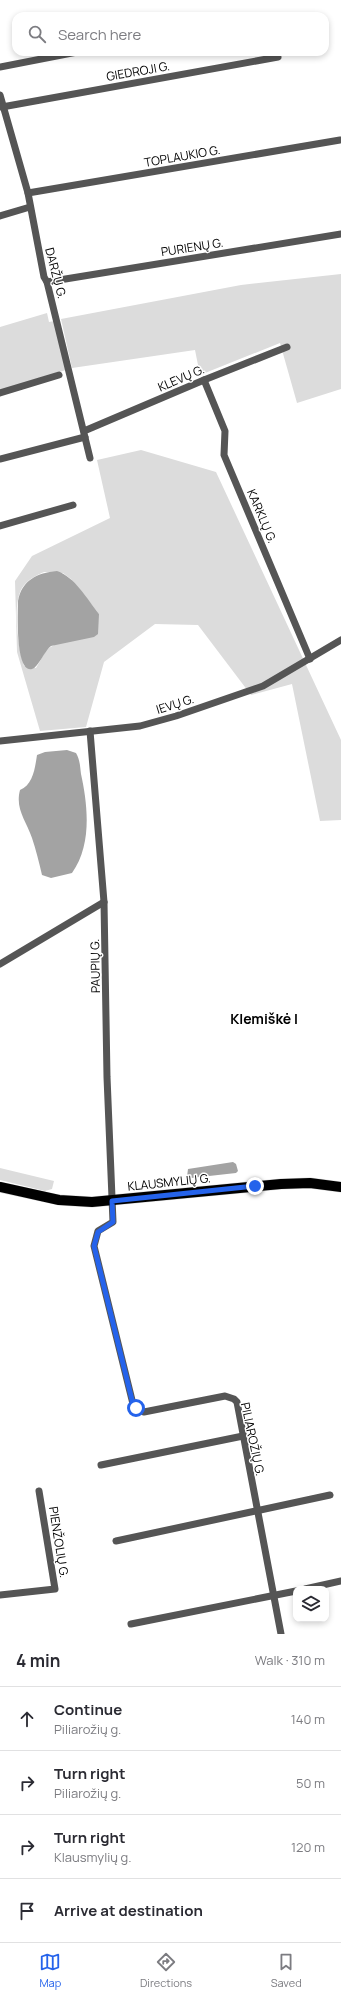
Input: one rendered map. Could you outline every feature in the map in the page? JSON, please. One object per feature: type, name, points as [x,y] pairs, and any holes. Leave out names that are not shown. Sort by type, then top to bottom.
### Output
[{"type":"main road","name":"KLAUSMYLIŲ G.","points":[[0,1187],[69,1201],[112,1201],[281,1184],[310,1183],[341,1187]]},
{"type":"street","points":[[0,67],[56,56]]},
{"type":"street","name":"GIEDROJI G.","points":[[2,107],[278,57]]},
{"type":"street","name":"DARŽŲ G.","points":[[0,95],[2,107],[28,193],[44,278],[47,282],[90,458]]},
{"type":"street","name":"TOPLAUKIO G.","points":[[28,193],[340,140]]},
{"type":"street","points":[[0,216],[30,207]]},
{"type":"street","name":"PURIENŲ G.","points":[[47,282],[341,234]]},
{"type":"street","name":"KLEVŲ G.","points":[[0,459],[85,434],[204,380],[287,348]]},
{"type":"street","points":[[0,393],[59,375]]},
{"type":"street","name":"KARKLŲ G.","points":[[204,380],[225,431],[224,455],[310,659]]},
{"type":"street","points":[[0,526],[73,505]]},
{"type":"street","name":"IEVŲ G.","points":[[0,741],[140,726],[176,716],[263,686],[341,640]]},
{"type":"street","name":"PAUPIŲ G.","points":[[90,731],[104,902],[107,1077],[112,1201]]},
{"type":"street","points":[[0,964],[104,902]]},
{"type":"street","name":"PILIAROŽIŲ G.","points":[[112,1201],[113,1222],[98,1232],[94,1246],[133,1404],[136,1408],[144,1412],[230,1397],[237,1402],[281,1634]]},
{"type":"street","points":[[101,1465],[243,1436]]},
{"type":"street","name":"PIENŽOLIŲ G.","points":[[0,1595],[55,1589],[39,1491]]},
{"type":"street","points":[[116,1541],[257,1512],[330,1495]]},
{"type":"street","points":[[318,1586],[341,1581]]},
{"type":"street","points":[[131,1624],[293,1592]]},
{"type":"shaded area","points":[[341,274],[341,389],[297,403],[280,343],[200,375],[195,350],[72,368],[61,319],[241,285]]},
{"type":"shaded area","points":[[47,313],[49,322],[54,321],[66,370],[0,390],[0,327]]},
{"type":"shaded area","points":[[141,450],[216,472],[341,740],[341,820],[320,821],[292,684],[251,695],[198,625],[155,624],[104,662],[86,727],[40,731],[17,652],[15,581],[32,556],[110,518],[97,460]],"holes":[[[44,572],[63,573],[71,579],[99,614],[47,649],[36,668],[24,666],[17,626],[17,604],[19,595],[26,583],[37,575]]]},
{"type":"shaded area","points":[[57,571],[75,583],[99,614],[98,634],[94,637],[51,646],[34,668],[27,668],[23,662],[20,652],[18,601],[20,594],[27,583],[32,579],[43,574]]},
{"type":"shaded area","points":[[67,750],[76,753],[80,763],[87,812],[87,825],[83,850],[72,873],[51,878],[42,875],[32,838],[20,809],[19,797],[20,790],[28,784],[33,776],[37,755],[45,752]]},
{"type":"shaded area","points":[[233,1162],[236,1164],[238,1171],[236,1173],[191,1178],[187,1177],[188,1169]]},
{"type":"shaded area","points":[[0,1168],[54,1181],[52,1189],[45,1191],[0,1180]]},
{"type":"district","name":"Klemiškė I","points":[[264,1018]]},
{"type":"route","points":[[136,1408],[133,1404],[94,1246],[98,1232],[104,1226],[113,1222],[112,1201],[255,1186]]}]
